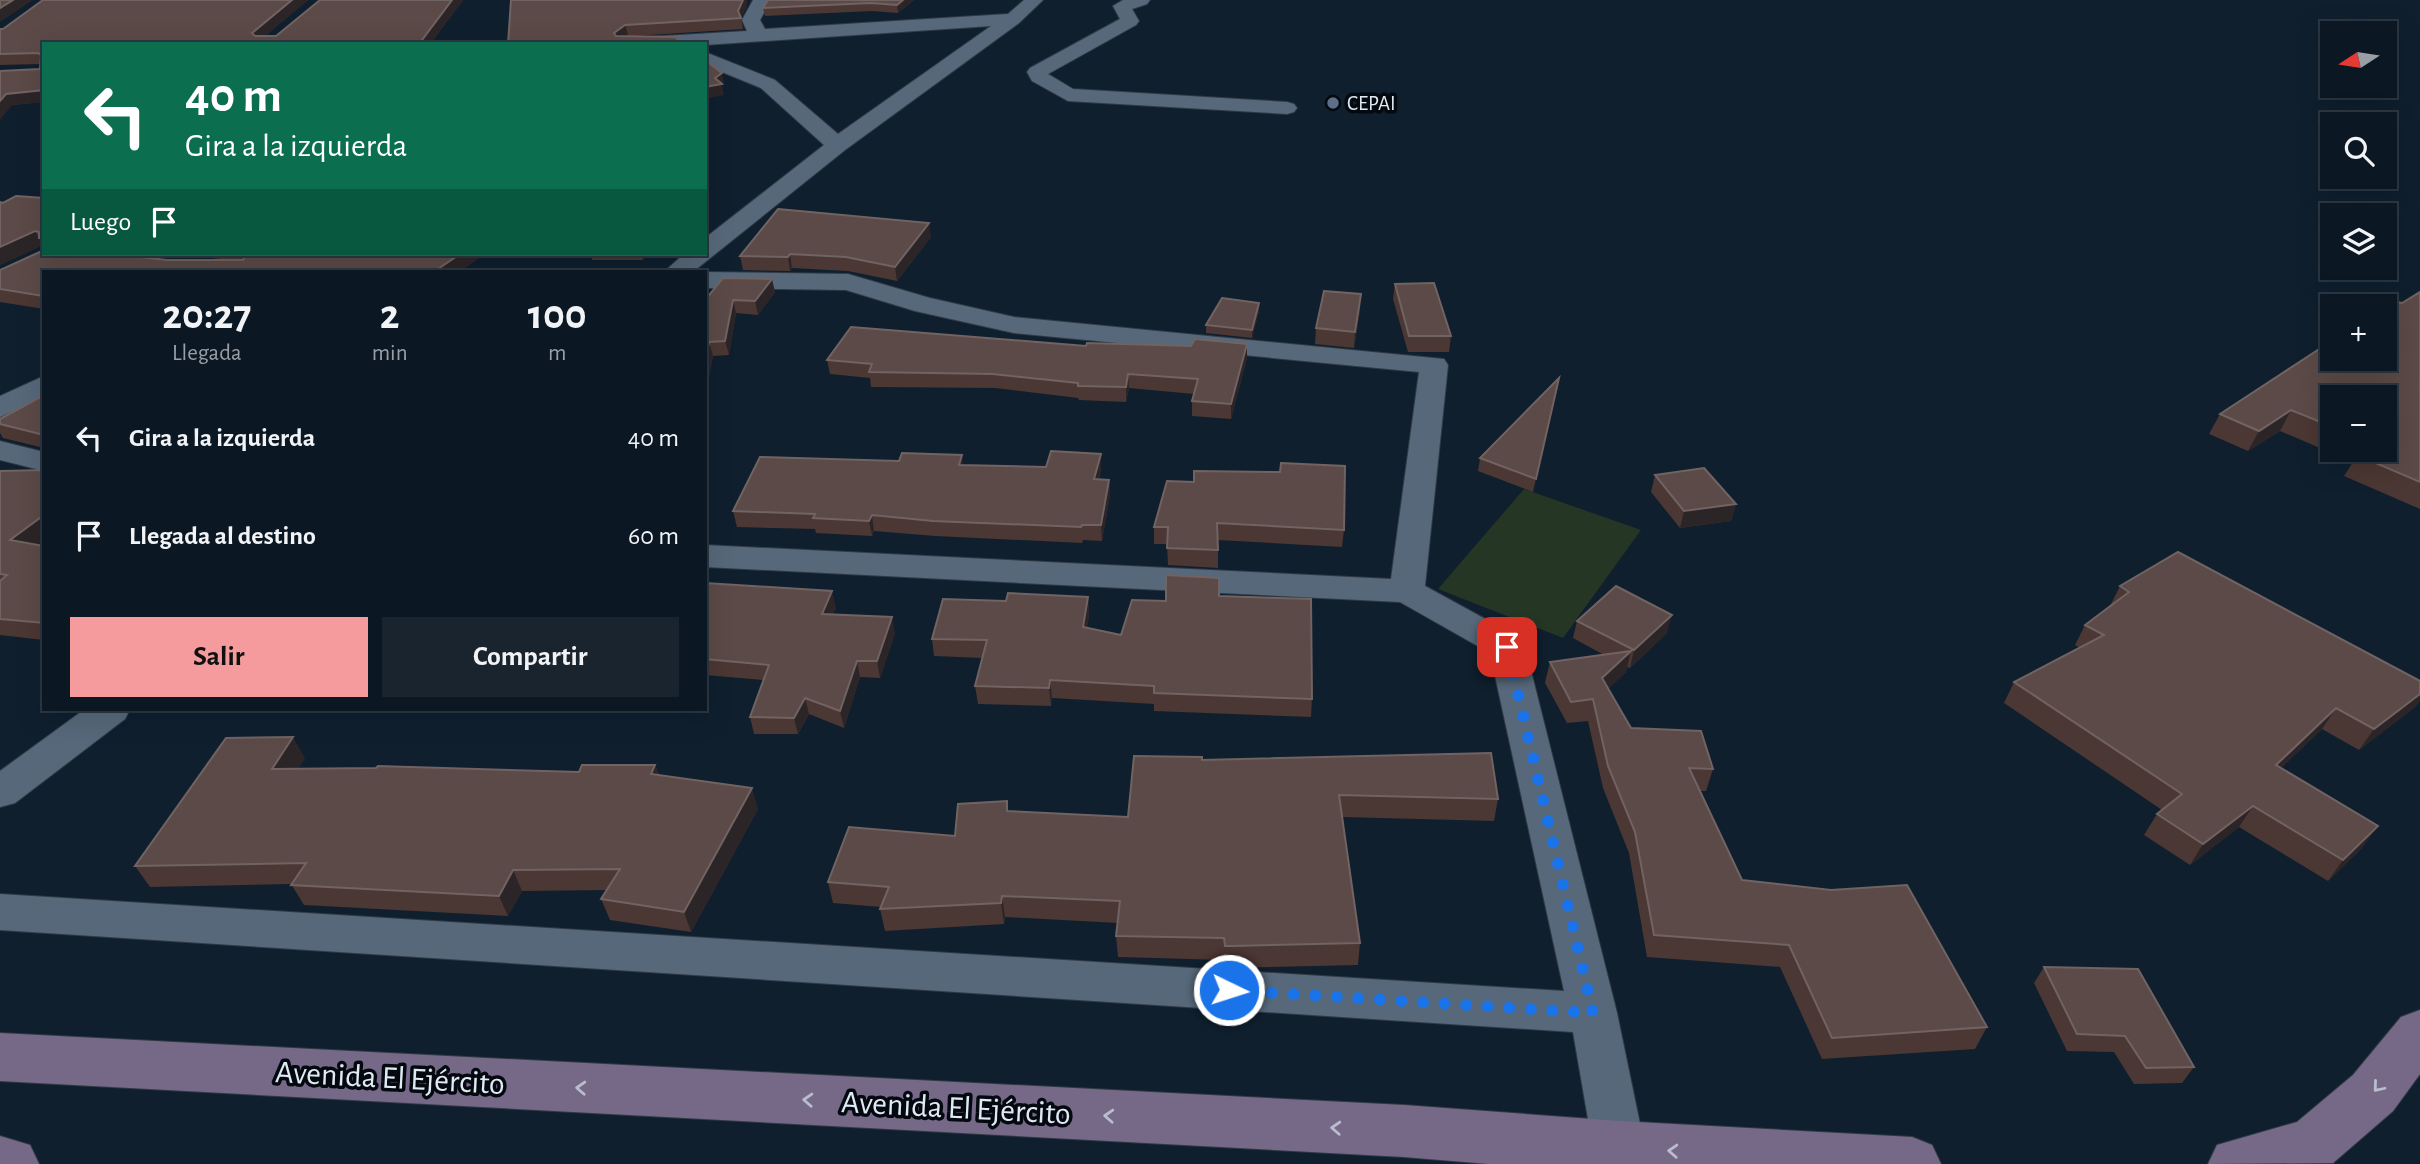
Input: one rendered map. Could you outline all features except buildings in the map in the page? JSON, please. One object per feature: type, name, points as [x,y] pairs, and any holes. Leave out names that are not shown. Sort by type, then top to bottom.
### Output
[{"type":"street","points":[[760,36],[751,20],[762,0]]},
{"type":"street","points":[[707,248],[837,145],[1013,19],[1034,0]]},
{"type":"street","points":[[1141,0],[1122,6],[1130,22],[1037,72],[1039,77],[1068,95],[1287,108]]},
{"type":"street","points":[[680,42],[1013,19]]},
{"type":"street","points":[[707,59],[768,84],[837,145]]},
{"type":"street","points":[[679,270],[697,256]]},
{"type":"street","points":[[707,280],[848,282],[924,305],[1014,325],[1434,365],[1407,591]]},
{"type":"street","points":[[0,408],[42,386]]},
{"type":"street","points":[[0,450],[42,461]]},
{"type":"street","points":[[707,556],[1407,591],[1507,647],[1593,1013],[1619,1148]]},
{"type":"street","points":[[0,792],[108,711]]},
{"type":"street","points":[[0,912],[1593,1013]]},
{"type":"street","points":[[2237,1164],[2312,1144],[2373,1093],[2420,1033]]},
{"type":"street","name":"Avenida El Ejército","points":[[0,1057],[1391,1130],[1619,1148],[1912,1164]]},
{"type":"street","points":[[0,1163],[10,1164]]},
{"type":"green space","points":[[1524,489],[1641,530],[1563,638],[1438,589]]},
{"type":"place","name":"CEPAI","points":[[1333,103]]},
{"type":"route","points":[[1229,990],[1593,1013],[1507,647]]}]
